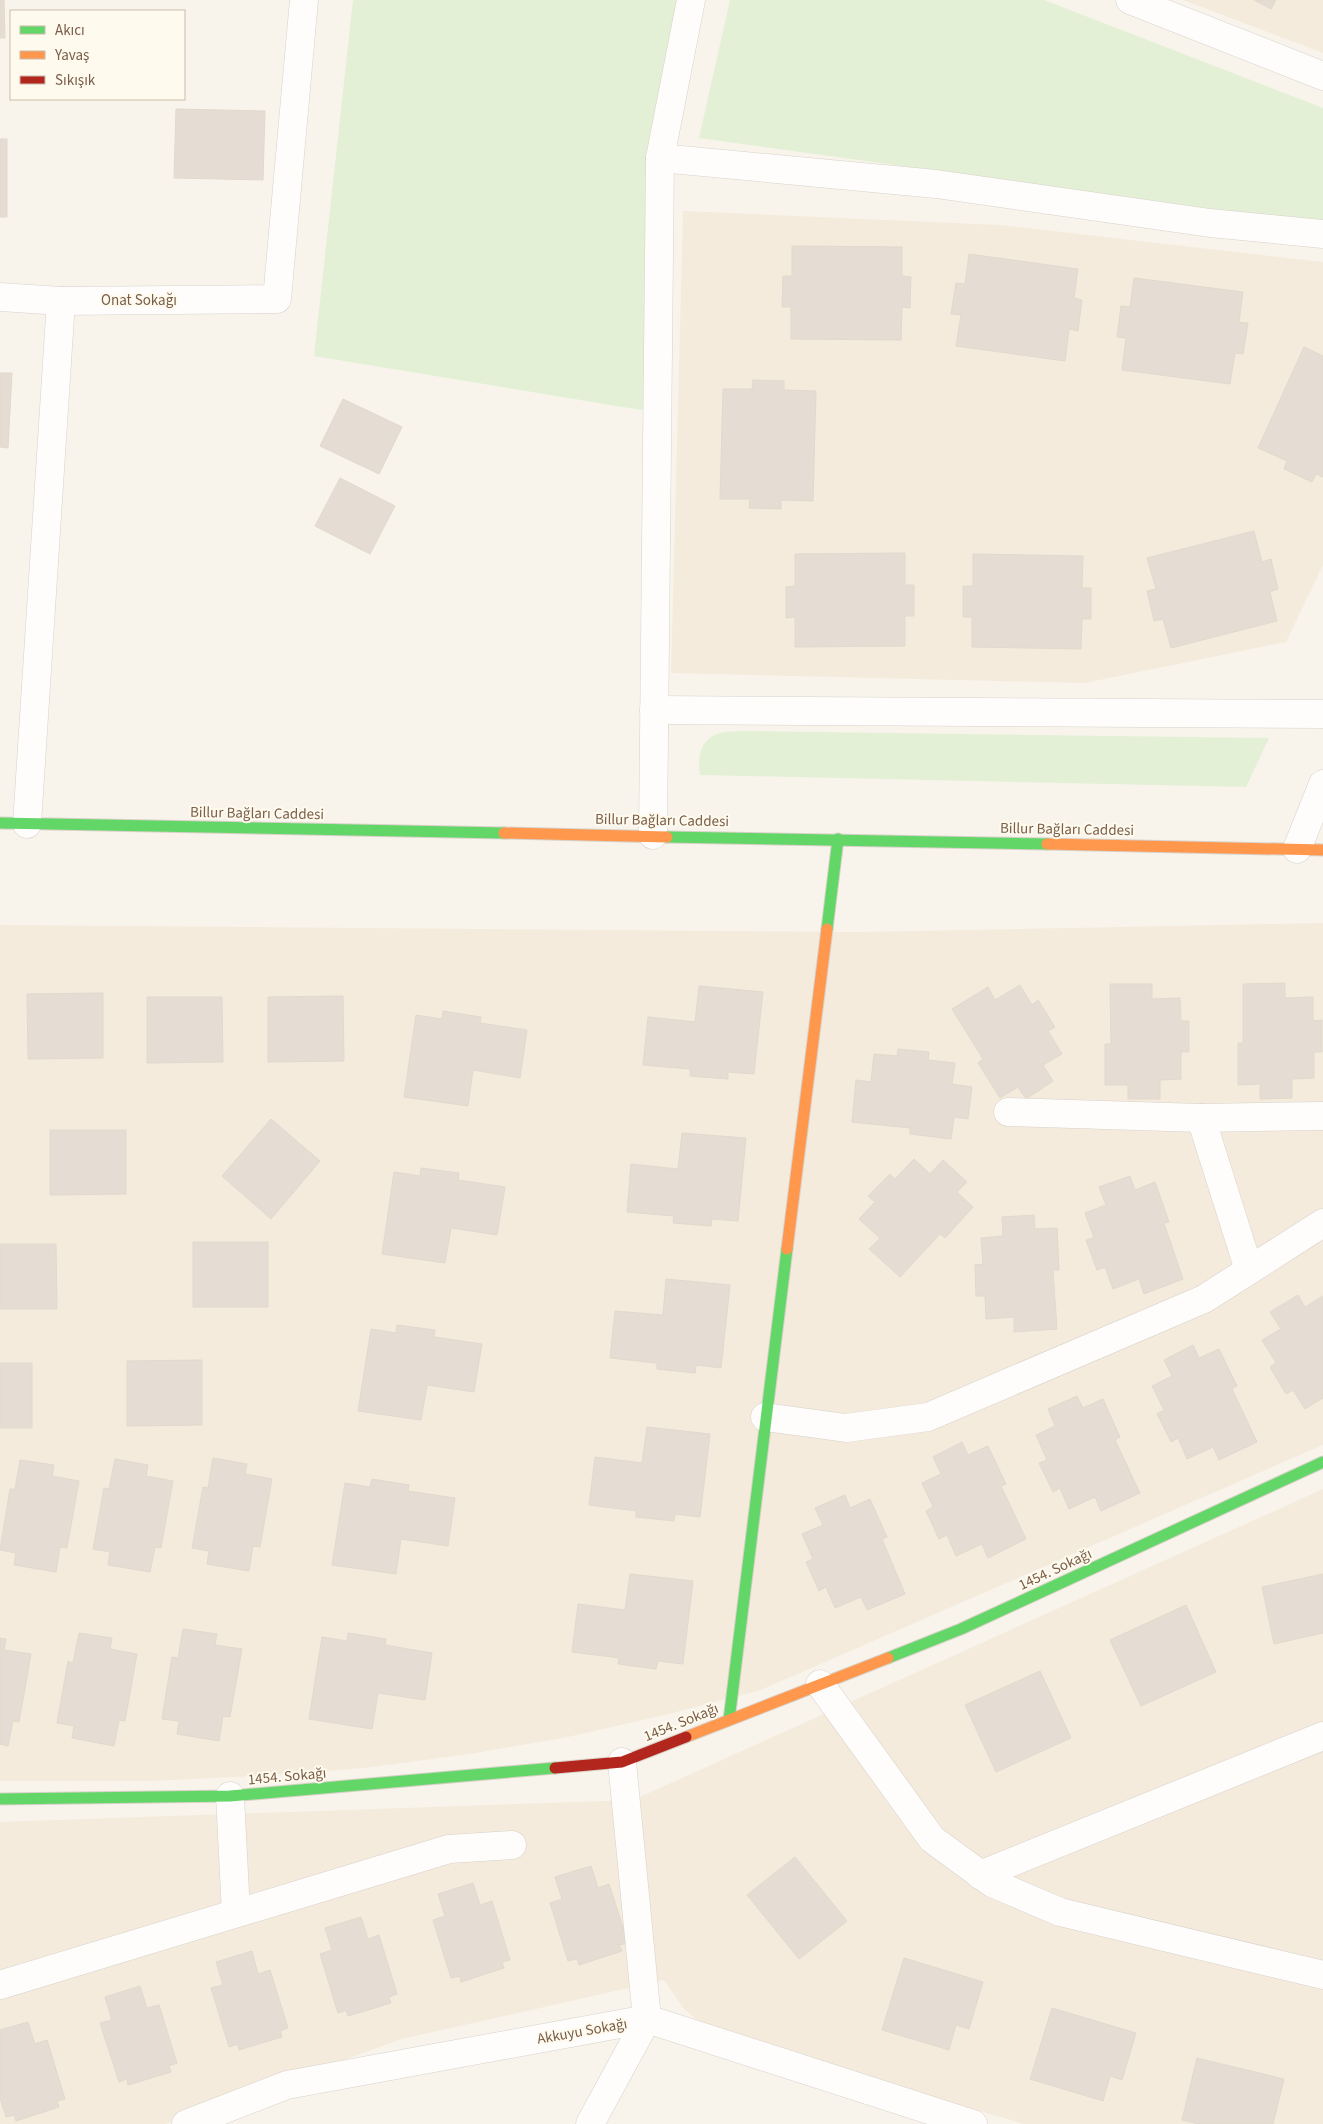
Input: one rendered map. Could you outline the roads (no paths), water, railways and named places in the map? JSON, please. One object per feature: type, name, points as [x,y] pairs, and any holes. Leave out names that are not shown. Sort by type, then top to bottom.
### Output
[{"type":"street","name":"Onat Sokağı","points":[[0,297],[61,301],[277,299],[304,0]]},
{"type":"street","points":[[653,835],[660,158],[692,0]]},
{"type":"street","points":[[1130,0],[1323,76]]},
{"type":"street","points":[[660,158],[936,184],[1210,223],[1323,234]]},
{"type":"street","points":[[27,824],[61,301]]},
{"type":"street","points":[[654,710],[1323,714]]},
{"type":"street","points":[[1310,849],[1323,784]]},
{"type":"street","name":"Billur Bağları Caddesi","points":[[0,823],[1310,849]]},
{"type":"street","points":[[729,1720],[838,839]]},
{"type":"street","points":[[1008,1112],[1201,1118],[1323,1116]]},
{"type":"street","points":[[1201,1118],[1249,1270]]},
{"type":"street","points":[[765,1417],[846,1428],[928,1417],[1204,1299],[1323,1223]]},
{"type":"street","name":"1454. Sokağı","points":[[0,1798],[230,1796],[622,1762],[961,1629],[1323,1462]]},
{"type":"street","points":[[820,1684],[932,1839],[992,1883],[1060,1912],[1323,1975]]},
{"type":"street","points":[[980,1875],[1323,1736]]},
{"type":"street","points":[[590,2124],[648,2019],[622,1762]]},
{"type":"street","points":[[230,1796],[236,1914]]},
{"type":"street","points":[[0,1985],[449,1849],[512,1846]]},
{"type":"street","name":"Akkuyu Sokağı","points":[[186,2124],[287,2085],[648,2019],[973,2124]]}]
